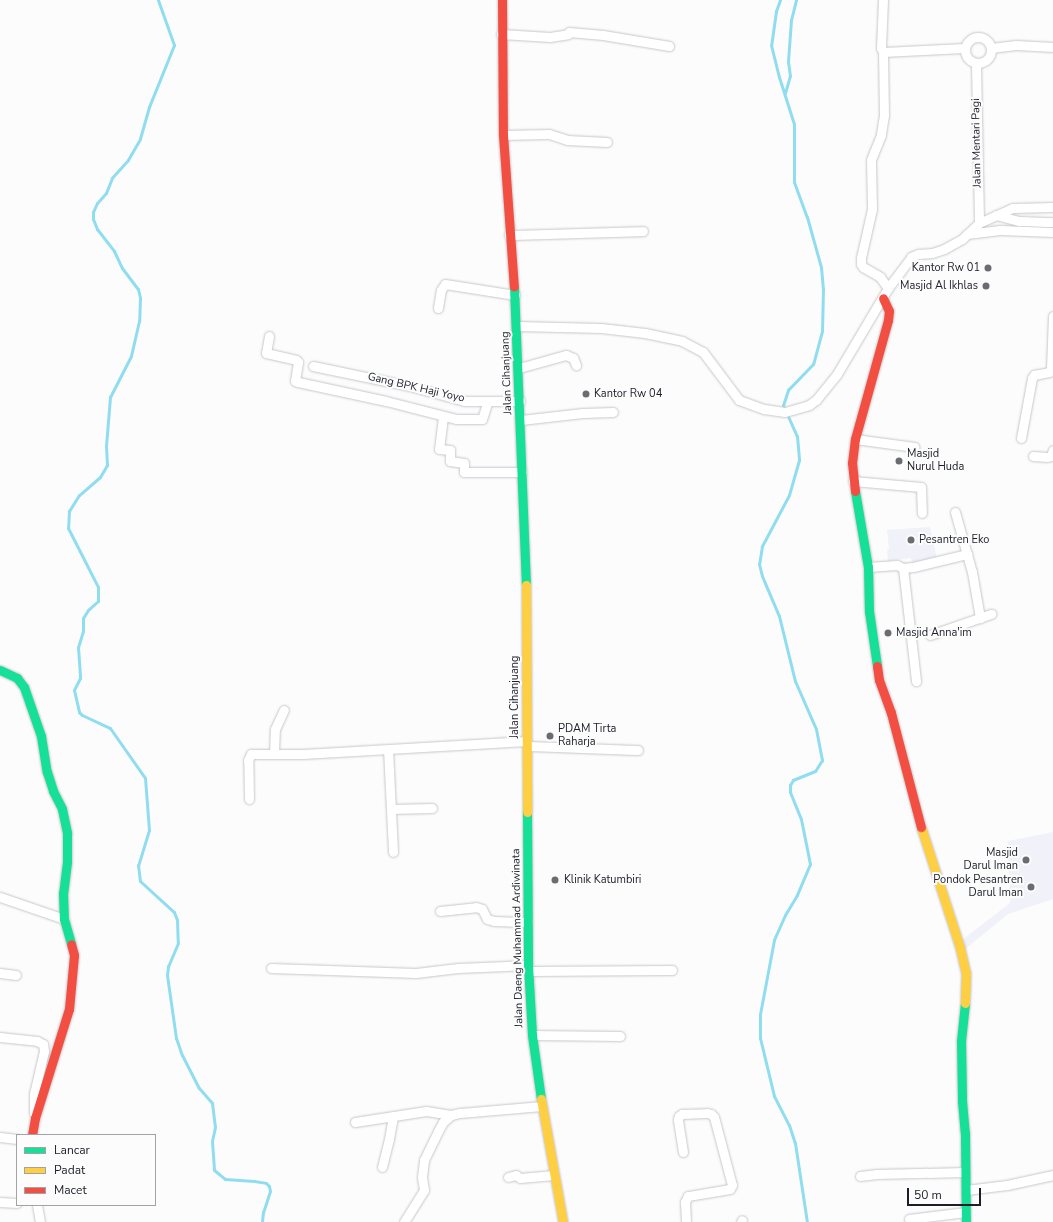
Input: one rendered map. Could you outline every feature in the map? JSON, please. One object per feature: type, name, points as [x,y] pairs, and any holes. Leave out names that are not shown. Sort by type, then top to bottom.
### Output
[{"type":"street","name":"Jalan Cihanjuang","points":[[502,0],[501,34],[503,135],[509,235],[517,326],[521,420],[526,585],[527,744]]},
{"type":"street","points":[[883,0],[881,48],[883,52],[884,115],[881,135],[871,160],[872,208],[861,264],[863,267],[880,277],[888,288]]},
{"type":"street","points":[[501,34],[550,37],[568,34],[569,32],[616,37],[669,46]]},
{"type":"street","points":[[976,37],[984,38],[991,48],[987,60],[976,64],[968,60],[964,48],[968,41],[976,37]]},
{"type":"street","points":[[991,48],[1016,45],[1053,47]]},
{"type":"street","points":[[883,52],[964,48]]},
{"type":"street","name":"Jalan Mentari Pagi","points":[[976,64],[979,223]]},
{"type":"street","points":[[503,135],[543,134],[567,140],[607,142]]},
{"type":"street","points":[[517,326],[601,328],[645,333],[682,341],[703,352],[739,400],[764,409],[785,412],[809,404],[816,400],[837,374],[888,288],[911,257],[918,254],[944,249],[967,234],[979,223],[996,215],[1022,207],[1053,207]]},
{"type":"street","points":[[996,215],[1019,221],[1053,222]]},
{"type":"street","points":[[967,234],[1000,230],[1053,232]]},
{"type":"street","points":[[509,235],[643,231]]},
{"type":"street","points":[[438,308],[445,284],[515,295]]},
{"type":"street","points":[[883,298],[889,311],[888,320],[868,387],[855,439],[852,463],[853,481],[868,567],[869,611],[879,680],[891,713],[915,810],[960,948],[966,973],[961,1041],[966,1217],[909,1219]]},
{"type":"street","points":[[1021,438],[1032,378],[1034,375],[1049,372],[1051,368],[1053,316]]},
{"type":"street","points":[[269,336],[266,353],[296,360],[298,362],[295,381],[298,382],[386,401],[443,417],[456,419],[482,419],[488,401]]},
{"type":"street","points":[[519,368],[566,354],[573,358],[576,365]]},
{"type":"street","name":"Gang BPK Haji Yoyo","points":[[313,366],[410,386],[465,401],[520,401]]},
{"type":"street","points":[[521,420],[583,413],[613,412]]},
{"type":"street","points":[[443,417],[439,449],[450,450],[450,461],[464,463],[464,472],[522,472]]},
{"type":"street","points":[[855,439],[914,447]]},
{"type":"street","points":[[1033,456],[1051,456],[1053,450]]},
{"type":"street","points":[[853,481],[921,487],[922,513]]},
{"type":"street","points":[[955,512],[972,572],[980,618]]},
{"type":"street","points":[[868,567],[897,565],[903,568],[967,554]]},
{"type":"street","points":[[903,568],[916,681]]},
{"type":"street","points":[[930,635],[991,614]]},
{"type":"street","points":[[0,670],[17,678],[24,687],[41,736],[52,791],[62,810],[67,833],[67,862],[63,893],[64,919],[74,955],[69,1009],[35,1118],[32,1134]]},
{"type":"street","points":[[274,754],[275,729],[284,710]]},
{"type":"street","points":[[249,799],[249,756],[527,744],[638,750]]},
{"type":"street","name":"Jalan Daeng Muhammad Ardiwinata","points":[[527,744],[528,968],[532,1035],[542,1106],[563,1222]]},
{"type":"street","points":[[388,749],[393,852]]},
{"type":"street","points":[[391,809],[432,808]]},
{"type":"street","points":[[0,897],[64,919]]},
{"type":"street","points":[[440,911],[476,907],[482,909],[487,919],[494,921],[528,922]]},
{"type":"street","points":[[271,968],[416,973],[458,968],[672,970]]},
{"type":"street","points":[[0,973],[16,975]]},
{"type":"street","points":[[532,1035],[620,1036]]},
{"type":"street","points":[[0,1037],[37,1041],[43,1044],[44,1051],[34,1094],[35,1118]]},
{"type":"street","points":[[355,1122],[426,1111],[450,1115],[460,1112],[542,1106]]},
{"type":"street","points":[[683,1152],[678,1119],[679,1116],[682,1114],[711,1114],[714,1117],[732,1185],[730,1189],[688,1196],[685,1202],[686,1222]]},
{"type":"street","points":[[404,1222],[424,1190],[422,1177],[424,1160],[438,1131],[450,1115]]},
{"type":"street","points":[[382,1167],[393,1116]]},
{"type":"street","points":[[0,1137],[16,1139]]},
{"type":"street","points":[[860,1176],[965,1172]]},
{"type":"street","points":[[508,1177],[516,1175],[520,1178],[554,1175]]},
{"type":"street","points":[[966,1190],[1007,1185],[1053,1175]]},
{"type":"street","points":[[0,1202],[16,1203]]},
{"type":"street","points":[[37,1206],[40,1222]]},
{"type":"shaded area","name":"Pesantren Eko","points":[[930,527],[937,559],[912,564],[911,558],[888,561],[887,549],[889,549],[887,530]]},
{"type":"shaded area","name":"Pondok Pesantren Darul Iman","points":[[1053,832],[1053,899],[1008,914],[964,950],[961,941],[1010,903],[1008,841]]},
{"type":"waterway","points":[[158,0],[174,45],[149,107],[140,139],[128,160],[112,178],[106,193],[97,203],[93,212],[93,219],[97,229],[114,251],[122,268],[138,289],[140,298],[139,321],[131,356],[110,397],[106,446],[107,465],[100,477],[79,495],[69,511],[68,528],[98,587],[98,601],[88,610],[83,618],[83,631],[78,647],[80,678],[74,690],[79,712],[82,715],[110,728],[145,778],[149,830],[138,865],[140,881],[174,912],[177,920],[178,943],[168,966],[167,975],[176,1038],[182,1055],[199,1088],[212,1103],[215,1127],[212,1141],[214,1170],[225,1179],[254,1181],[266,1183],[269,1186],[270,1191],[263,1212],[262,1222]]},
{"type":"waterway","points":[[780,0],[776,11],[771,45],[779,77],[794,124],[794,182],[807,217],[821,267],[823,288],[822,331],[813,364],[788,390],[783,405],[797,436],[799,460],[789,495],[762,546],[759,564],[762,576],[779,616],[795,681],[816,729],[822,760],[815,771],[793,780],[790,785],[790,792],[801,819],[810,864],[797,895],[785,915],[774,940],[760,1014],[760,1038],[774,1096],[789,1125],[795,1143],[807,1222]]},
{"type":"waterway","points":[[785,93],[790,76],[788,61],[791,20],[796,0]]},
{"type":"traffic: fast","points":[[514,287],[526,585]]},
{"type":"traffic: fast","points":[[855,491],[868,567],[869,611],[877,666]]},
{"type":"traffic: fast","points":[[0,670],[17,678],[24,687],[41,736],[47,772],[53,791],[62,809],[67,833],[67,862],[63,893],[64,919],[71,944]]},
{"type":"traffic: fast","points":[[527,812],[528,965],[532,1035],[541,1099]]},
{"type":"traffic: fast","points":[[965,1003],[961,1041],[962,1101],[965,1133],[966,1222]]},
{"type":"traffic: slow","points":[[526,585],[527,812]]},
{"type":"traffic: slow","points":[[921,827],[960,948],[966,973],[965,1003]]},
{"type":"traffic: slow","points":[[541,1099],[563,1222]]},
{"type":"traffic: jam","points":[[502,0],[503,135],[514,287]]},
{"type":"traffic: jam","points":[[855,491],[852,463],[855,439],[888,320],[889,311],[883,298]]},
{"type":"traffic: jam","points":[[877,666],[879,680],[891,713],[921,827]]},
{"type":"traffic: jam","points":[[32,1134],[35,1118],[69,1009],[74,955],[71,944]]},
{"type":"place","name":"Kantor Rw 01","points":[[988,268]]},
{"type":"place","name":"Masjid Al Ikhlas","points":[[986,286]]},
{"type":"place","name":"Kantor Rw 04","points":[[586,394]]},
{"type":"place","name":"Masjid Nurul Huda","points":[[899,461]]},
{"type":"place","name":"Pesantren Eko","points":[[911,540]]},
{"type":"place","name":"Masjid Anna'im","points":[[888,633]]},
{"type":"place","name":"PDAM Tirta Raharja","points":[[550,736]]},
{"type":"place","name":"Masjid Darul Iman","points":[[1026,860]]},
{"type":"place","name":"Klinik Katumbiri","points":[[555,880]]},
{"type":"place","name":"Pondok Pesantren Darul Iman","points":[[1031,887]]}]
